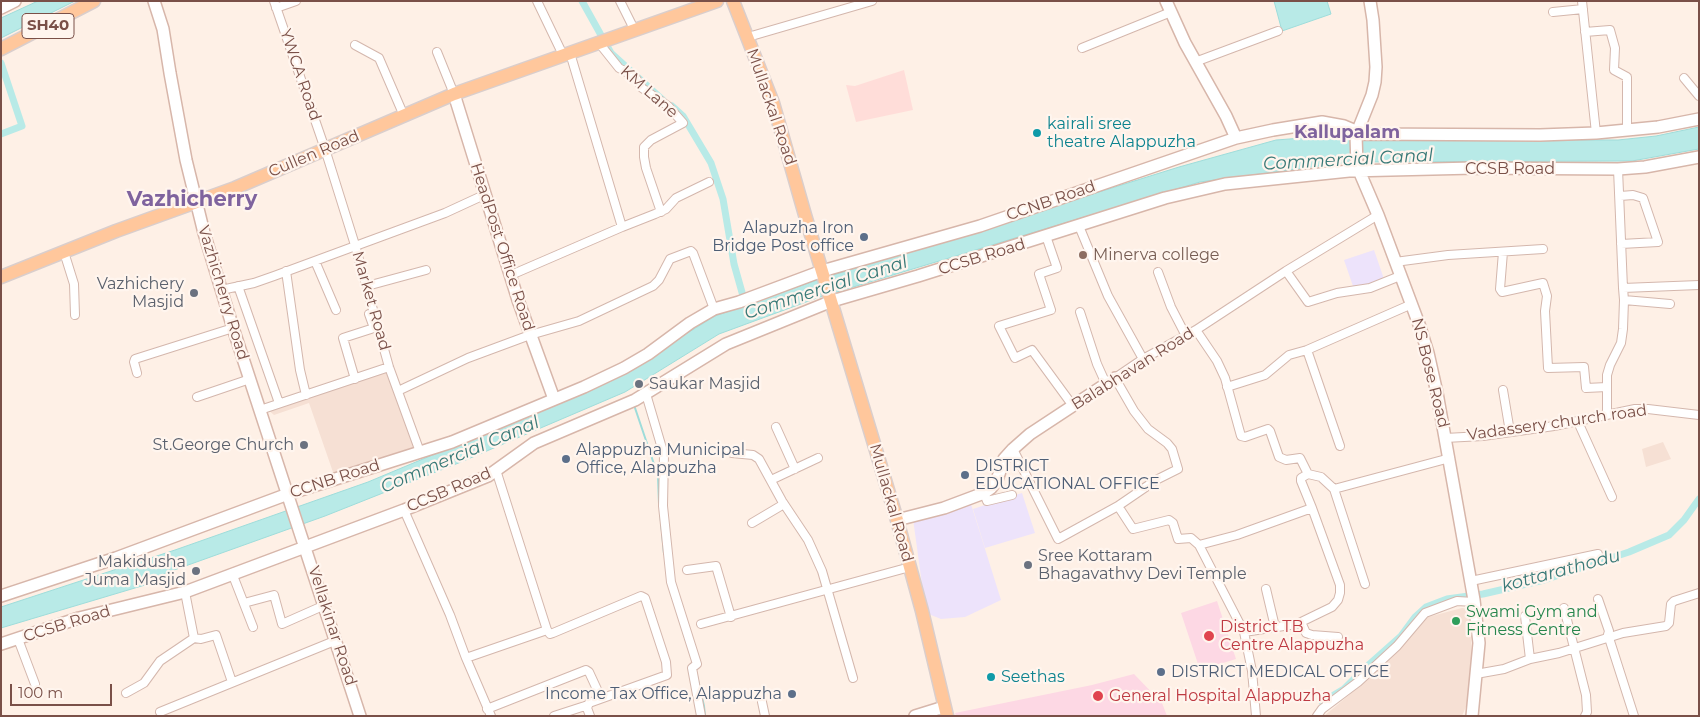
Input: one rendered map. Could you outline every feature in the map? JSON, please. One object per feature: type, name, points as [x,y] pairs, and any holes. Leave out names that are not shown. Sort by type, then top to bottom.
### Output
[{"type":"main road","name":"SH40","points":[[1,50],[94,1]]},
{"type":"main road","name":"Vazhicherry Road","points":[[154,1],[163,29],[186,160],[196,202],[221,290],[289,498]]},
{"type":"main road","name":"Cullen Road","points":[[1,277],[116,230],[235,188],[454,94],[716,1]]},
{"type":"main road","name":"Mullackal Road","points":[[733,1],[773,103],[897,520],[922,612],[945,711]]},
{"type":"main road","points":[[1166,1],[1194,62],[1226,116],[1236,138]]},
{"type":"main road","points":[[1358,168],[1356,134],[1372,95],[1375,82],[1376,67],[1370,1]]},
{"type":"main road","name":"HeadPost Office Road","points":[[454,94],[484,195],[530,335],[554,399]]},
{"type":"main road","name":"CCNB Road","points":[[1,596],[452,442],[624,368],[714,309],[822,272],[980,226],[1236,138],[1322,122],[1344,126],[1356,134],[1478,135],[1627,130],[1658,127],[1699,119]]},
{"type":"main road","name":"CCSB Road","points":[[1,644],[79,618],[185,592],[232,574],[304,542],[404,510],[488,476],[534,443],[646,394],[726,344],[831,300],[1198,189],[1358,168],[1618,169],[1645,167],[1699,157]]},
{"type":"main road","name":"NS Bose Road","points":[[1358,168],[1412,304],[1428,353],[1450,458],[1473,593],[1479,643],[1472,716]]},
{"type":"main road","name":"Balabhavan Road","points":[[984,493],[997,480],[1004,459],[1013,449],[1030,434],[1110,381]]},
{"type":"main road","points":[[897,520],[944,508],[984,493]]},
{"type":"main road","name":"Vellakinar Road","points":[[289,498],[360,716]]},
{"type":"main road","points":[[915,716],[945,711]]},
{"type":"street","points":[[275,5],[296,1]]},
{"type":"street","points":[[537,1],[567,54],[622,227]]},
{"type":"street","points":[[620,1],[635,31]]},
{"type":"street","points":[[748,37],[872,1]]},
{"type":"street","name":"YWCA Road","points":[[275,5],[325,149]]},
{"type":"street","points":[[1553,12],[1582,5],[1596,132]]},
{"type":"street","points":[[1082,48],[1171,12]]},
{"type":"street","points":[[1585,32],[1610,30],[1615,48],[1614,70],[1627,77],[1627,130]]},
{"type":"street","points":[[1194,62],[1278,31]]},
{"type":"street","name":"KM Lane","points":[[604,42],[620,68],[635,77],[642,88],[668,106],[684,123],[651,140],[644,147],[644,157],[661,212]]},
{"type":"street","points":[[356,45],[379,58],[404,116]]},
{"type":"street","points":[[437,52],[454,94]]},
{"type":"street","points":[[1684,78],[1699,96]]},
{"type":"street","name":"Market Road","points":[[325,149],[355,245],[389,367],[420,452]]},
{"type":"street","points":[[1607,414],[1607,387],[1610,365],[1621,343],[1624,300],[1618,169]]},
{"type":"street","points":[[511,275],[661,212],[676,198],[708,182]]},
{"type":"street","points":[[221,290],[261,280],[316,261],[445,213],[484,195]]},
{"type":"street","points":[[1620,196],[1633,195],[1643,198],[1658,242],[1621,244]]},
{"type":"street","name":"Balabhavan Road","points":[[1110,381],[1144,359],[1196,330],[1286,271],[1378,215]]},
{"type":"street","points":[[1079,226],[1108,296],[1144,359]]},
{"type":"street","points":[[1046,236],[1057,268],[1039,274],[1051,310],[999,326],[1014,358],[1032,350],[1073,406]]},
{"type":"street","points":[[1395,262],[1448,255],[1543,249]]},
{"type":"street","points":[[398,391],[468,358],[530,335],[578,321],[653,286],[659,280],[670,259],[690,251],[693,253],[714,309]]},
{"type":"street","points":[[64,252],[74,284],[75,315]]},
{"type":"street","points":[[1503,252],[1500,289],[1502,292],[1543,283],[1547,296],[1545,311],[1548,368],[1584,367],[1586,388],[1607,387]]},
{"type":"street","points":[[316,261],[336,310]]},
{"type":"street","points":[[367,286],[426,270]]},
{"type":"street","points":[[286,271],[306,395]]},
{"type":"street","points":[[1286,271],[1308,302],[1337,293],[1370,288],[1400,276]]},
{"type":"street","points":[[1158,272],[1171,307],[1186,336]]},
{"type":"street","points":[[1623,288],[1699,285]]},
{"type":"street","points":[[238,286],[279,402]]},
{"type":"street","points":[[1624,300],[1670,304]]},
{"type":"street","points":[[1227,387],[1265,375],[1289,355],[1307,350],[1412,304]]},
{"type":"street","points":[[1013,449],[1058,539],[1118,506],[1156,480],[1178,468],[1172,449],[1148,429],[1097,364],[1080,312]]},
{"type":"street","points":[[355,379],[344,338],[374,328],[369,314]]},
{"type":"street","points":[[137,373],[134,362],[136,359],[233,328]]},
{"type":"street","points":[[1196,330],[1217,361],[1242,436],[1245,437],[1268,429],[1279,457],[1286,460],[1300,458],[1308,474]]},
{"type":"street","points":[[1307,350],[1340,446]]},
{"type":"street","points":[[260,410],[279,402],[306,395],[389,367]]},
{"type":"street","points":[[197,397],[250,379]]},
{"type":"street","points":[[1503,390],[1510,432]]},
{"type":"street","points":[[646,394],[664,455],[663,506],[671,582],[694,666],[701,716]]},
{"type":"street","name":"Vadassery church road","points":[[1445,438],[1483,436],[1578,422],[1635,409],[1699,415]]},
{"type":"street","points":[[1578,422],[1612,497]]},
{"type":"street","points":[[776,427],[795,469]]},
{"type":"street","points":[[726,449],[732,454],[756,456],[808,540],[822,571],[853,678]]},
{"type":"street","points":[[771,480],[818,458]]},
{"type":"street","points":[[1334,490],[1450,458]]},
{"type":"street","points":[[496,470],[548,633],[553,633],[640,596],[645,598],[666,662],[667,675],[554,716]]},
{"type":"street","points":[[1244,632],[1301,622],[1332,607],[1338,600],[1340,585],[1301,481],[1301,478],[1308,474],[1321,477],[1334,490],[1365,584]]},
{"type":"street","points":[[984,493],[987,501],[1012,495]]},
{"type":"street","points":[[752,523],[784,504]]},
{"type":"street","points":[[1118,506],[1133,529],[1169,520],[1173,523],[1178,539],[1191,538],[1199,545],[1244,632],[1252,671],[1256,716]]},
{"type":"street","points":[[1199,545],[1237,535],[1312,508]]},
{"type":"street","points":[[404,510],[450,615],[489,712],[586,670],[590,672],[601,698]]},
{"type":"street","points":[[1317,716],[1322,709],[1358,682],[1397,646],[1424,613],[1473,593],[1598,554]]},
{"type":"street","points":[[687,570],[716,566],[731,616]]},
{"type":"street","points":[[701,624],[910,567]]},
{"type":"street","points":[[232,574],[253,627]]},
{"type":"street","points":[[1266,589],[1275,627]]},
{"type":"street","points":[[185,592],[194,638]]},
{"type":"street","points":[[1476,674],[1504,669],[1530,659],[1623,633],[1666,626],[1670,623],[1671,604],[1674,601],[1699,593]]},
{"type":"street","points":[[244,603],[274,595],[282,624],[325,605]]},
{"type":"street","points":[[1598,599],[1609,631],[1608,638],[1634,716]]},
{"type":"street","points":[[1564,608],[1586,696],[1585,716]]},
{"type":"street","points":[[1526,616],[1530,659]]},
{"type":"street","points":[[1301,622],[1306,633],[1338,637]]},
{"type":"street","points":[[466,658],[547,630]]},
{"type":"street","points":[[126,693],[138,688],[148,679],[160,661],[194,638],[201,639],[216,635],[232,682]]},
{"type":"street","points":[[18,639],[34,684]]},
{"type":"street","points":[[160,712],[336,640]]},
{"type":"street","points":[[762,702],[765,716]]},
{"type":"street","points":[[588,705],[587,708],[590,716]]},
{"type":"shaded area","points":[[904,70],[913,110],[856,122],[846,85],[855,86]]},
{"type":"shaded area","points":[[1374,250],[1384,279],[1354,289],[1344,260]]},
{"type":"shaded area","points":[[389,367],[419,448],[334,475],[309,403],[274,415],[266,408]]},
{"type":"shaded area","points":[[1663,442],[1671,459],[1646,467],[1642,449]]},
{"type":"shaded area","points":[[1022,493],[1035,533],[985,548],[973,509]]},
{"type":"shaded area","points":[[970,501],[1001,600],[965,617],[941,619],[926,613],[913,519]]},
{"type":"shaded area","name":"District TB Centre Alappuzha","points":[[1217,601],[1236,659],[1200,670],[1181,613]]},
{"type":"shaded area","points":[[1462,608],[1468,609],[1473,690],[1462,716],[1324,716],[1373,675],[1428,617]]},
{"type":"shaded area","name":"General Hospital Alappuzha","points":[[1134,674],[1162,703],[1167,716],[956,716],[955,713],[1092,685]]},
{"type":"water","points":[[38,1],[75,1],[1,38],[1,18]]},
{"type":"water","points":[[1274,1],[1327,1],[1331,14],[1282,31]]},
{"type":"water","name":"Commercial Canal","points":[[1699,127],[1699,149],[1632,161],[1349,162],[1200,182],[817,298],[719,334],[625,392],[461,462],[325,516],[163,574],[155,582],[1,628],[1,607],[175,550],[368,482],[552,405],[627,370],[715,316],[817,280],[1179,167],[1276,140],[1329,136],[1347,139],[1618,140],[1656,136]]},
{"type":"waterway","points":[[582,1],[611,53],[663,100]]},
{"type":"waterway","points":[[1,63],[22,126],[1,134]]},
{"type":"waterway","name":"Commercial Canal","points":[[672,106],[683,116],[711,163],[723,199],[734,264],[745,303]]},
{"type":"waterway","points":[[634,405],[658,476],[659,504]]},
{"type":"waterway","name":"kottarathodu","points":[[1322,702],[1344,689],[1401,636],[1415,617],[1426,607],[1447,599],[1483,594],[1544,580],[1629,552],[1669,535],[1684,520],[1699,499]]},
{"type":"waterway","points":[[660,511],[664,554]]},
{"type":"waterway","points":[[677,612],[686,641]]},
{"type":"waterway","points":[[697,676],[705,716]]},
{"type":"place","name":"kairali sree theatre Alappuzha","points":[[1037,133]]},
{"type":"place","name":"Alapuzha Iron Bridge Post office","points":[[864,237]]},
{"type":"place","name":"Minerva college","points":[[1083,255]]},
{"type":"place","name":"Vazhichery Masjid","points":[[194,293]]},
{"type":"place","name":"Saukar Masjid","points":[[639,384]]},
{"type":"place","name":"St.George Church","points":[[304,445]]},
{"type":"place","name":"Alappuzha Municipal Office, Alappuzha","points":[[566,459]]},
{"type":"place","name":"DISTRICT EDUCATIONAL OFFICE","points":[[965,475]]},
{"type":"place","name":"Sree Kottaram Bhagavathvy Devi Temple","points":[[1028,565]]},
{"type":"place","name":"Makidusha Juma Masjid","points":[[196,571]]},
{"type":"place","name":"Swami Gym and Fitness Centre","points":[[1456,621]]},
{"type":"place","name":"District TB Centre Alappuzha","points":[[1209,636]]},
{"type":"place","name":"DISTRICT MEDICAL OFFICE","points":[[1161,672]]},
{"type":"place","name":"Seethas","points":[[991,677]]},
{"type":"place","name":"Income Tax Office, Alappuzha","points":[[792,694]]},
{"type":"place","name":"General Hospital Alappuzha","points":[[1098,696]]},
{"type":"district","name":"Kallupalam","points":[[1347,133]]},
{"type":"district","name":"Vazhicherry","points":[[192,200]]}]
